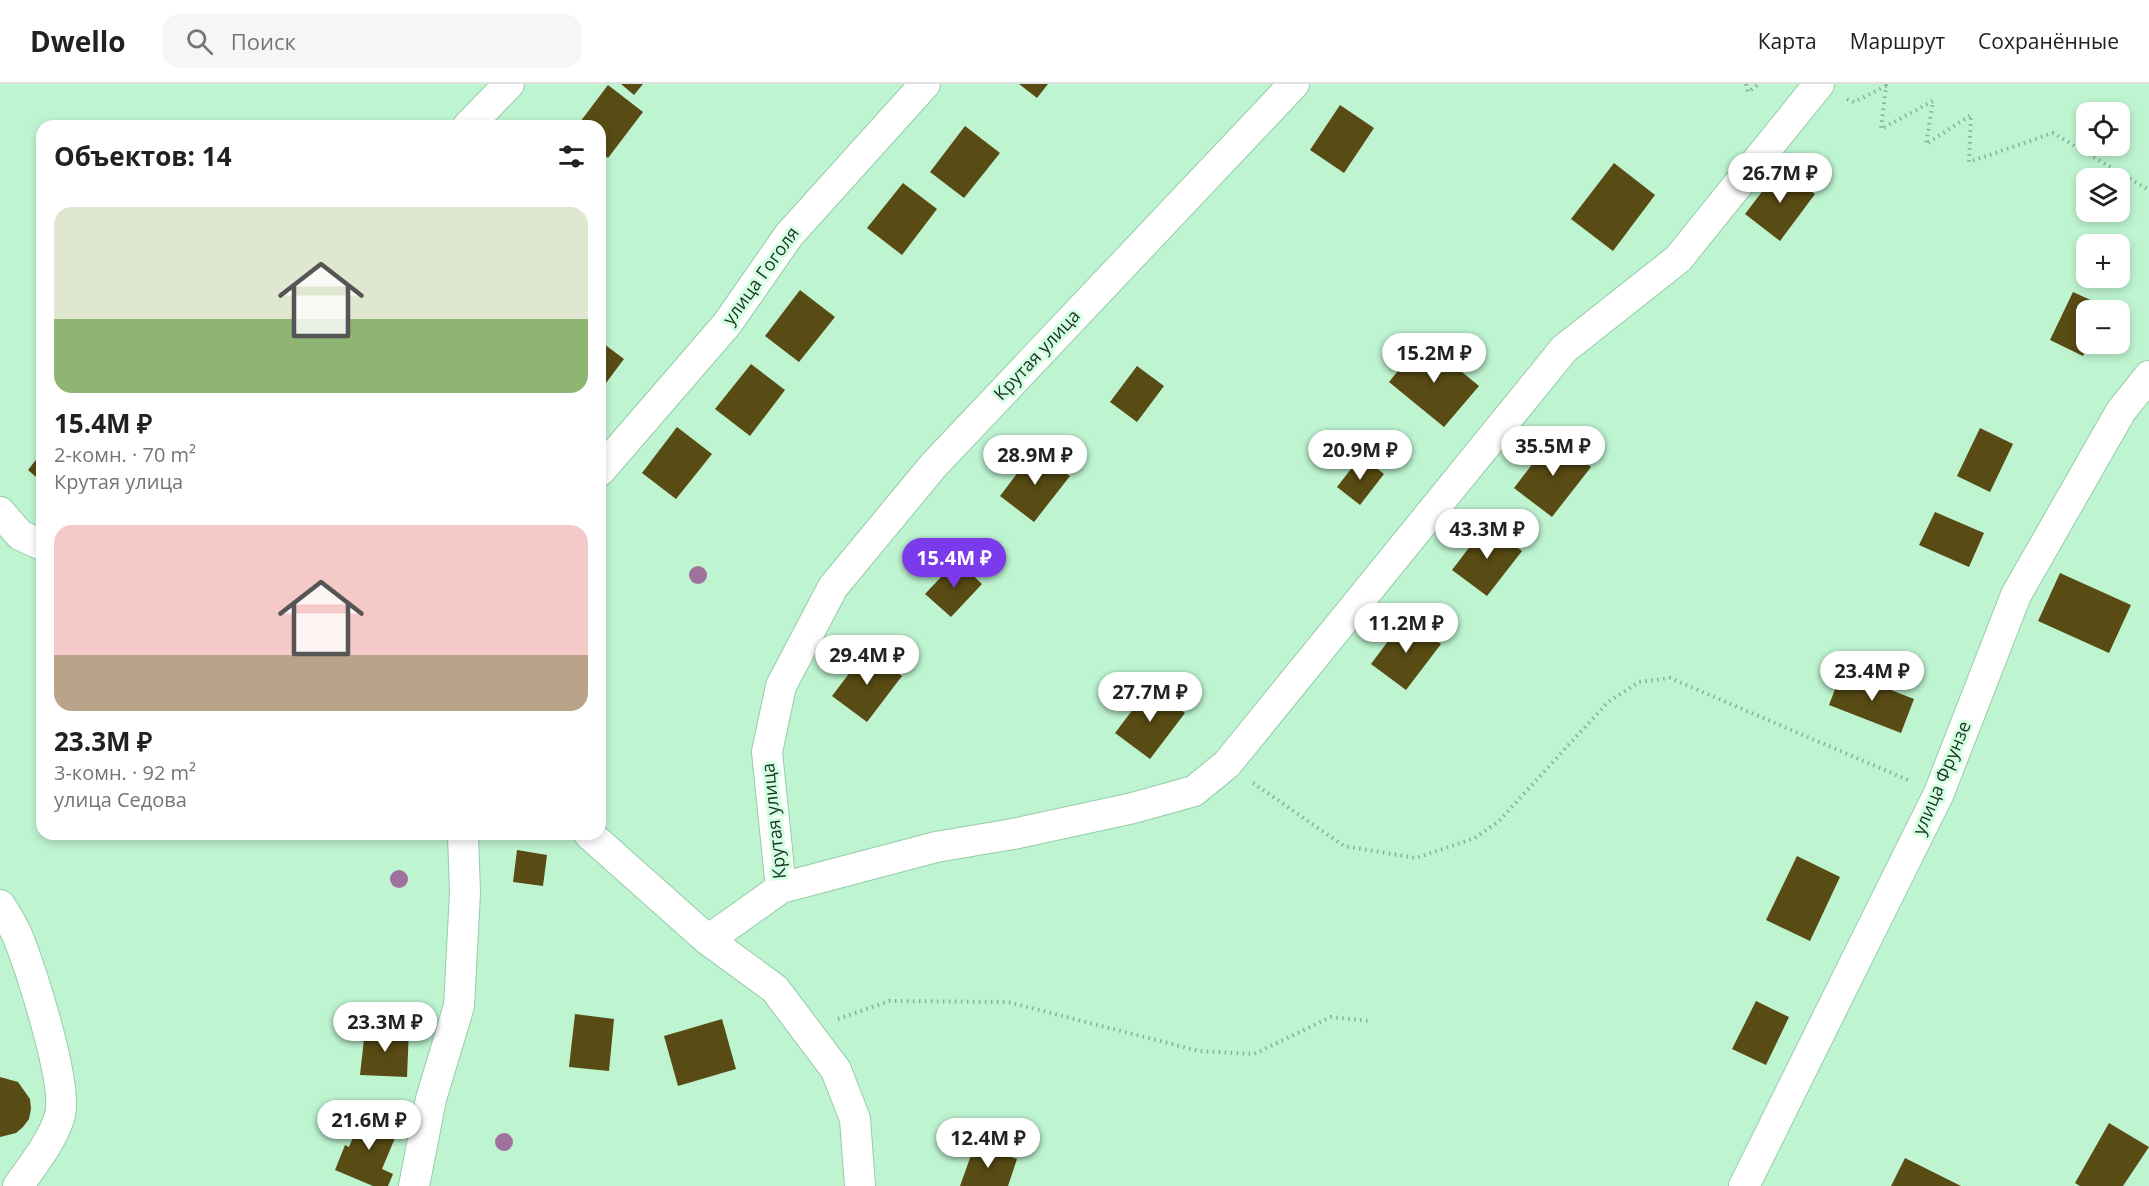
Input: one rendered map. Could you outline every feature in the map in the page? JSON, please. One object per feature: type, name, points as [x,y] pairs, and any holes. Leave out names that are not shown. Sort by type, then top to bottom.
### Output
[{"type":"street","points":[[474,120],[509,84]]},
{"type":"street","name":"улица Гоголя","points":[[606,464],[727,324],[789,235],[925,84]]},
{"type":"street","name":"Крутая улица","points":[[781,888],[767,752],[781,686],[833,587],[933,466],[1294,84]]},
{"type":"street","points":[[708,940],[781,888],[936,847],[1013,834],[1133,808],[1194,791],[1227,765],[1564,349],[1678,259],[1819,84]]},
{"type":"street","name":"улица Фрунзе","points":[[1744,1186],[1939,793],[2016,595],[2121,411],[2149,376]]},
{"type":"street","points":[[0,512],[20,535],[36,542]]},
{"type":"street","points":[[414,1186],[431,1099],[459,1006],[465,893],[463,840]]},
{"type":"street","points":[[596,840],[708,940],[775,989],[836,1070],[855,1119],[860,1186]]},
{"type":"street","points":[[0,905],[17,936],[31,973],[50,1040],[61,1093],[60,1116],[18,1186]]},
{"type":"path","points":[[1746,84],[1748,92],[1759,84]]},
{"type":"path","points":[[1819,84],[1854,102],[1886,86],[1881,129],[1933,102],[1926,144],[1971,115],[1969,162],[2053,133],[2149,190]]},
{"type":"path","points":[[1227,765],[1344,846],[1416,858],[1475,838],[1499,821],[1608,702],[1639,682],[1670,678],[1939,793]]},
{"type":"path","points":[[806,1030],[889,1001],[1008,1002],[1199,1051],[1254,1054],[1331,1017],[1369,1021]]},
{"type":"building","points":[[621,84],[643,84],[634,95]]},
{"type":"building","points":[[1019,84],[1048,84],[1037,98]]},
{"type":"building","points":[[608,85],[643,112],[608,158],[606,156],[606,120],[582,120]]},
{"type":"building","points":[[1340,105],[1374,128],[1344,173],[1310,150]]},
{"type":"building","points":[[965,126],[1000,153],[964,198],[930,172]]},
{"type":"building","points":[[1614,163],[1655,195],[1613,251],[1571,219]]},
{"type":"building","points":[[1780,168],[1815,194],[1780,241],[1745,214]]},
{"type":"building","points":[[903,183],[937,209],[902,255],[867,228]]},
{"type":"building","points":[[800,290],[835,317],[799,362],[765,336]]},
{"type":"building","points":[[2073,292],[2091,300],[2076,300],[2076,353],[2050,340]]},
{"type":"building","points":[[1423,340],[1479,386],[1444,427],[1389,382]]},
{"type":"building","points":[[606,346],[624,359],[606,383]]},
{"type":"building","points":[[751,364],[785,390],[750,436],[715,409]]},
{"type":"building","points":[[1137,366],[1164,386],[1137,422],[1110,402]]},
{"type":"building","points":[[677,427],[712,454],[676,499],[642,473]]},
{"type":"building","points":[[1980,428],[2013,444],[1990,492],[1957,476]]},
{"type":"building","points":[[1553,437],[1591,467],[1552,517],[1514,488]]},
{"type":"building","points":[[1035,450],[1070,476],[1034,522],[1000,496]]},
{"type":"building","points":[[1361,456],[1384,474],[1360,505],[1337,487]]},
{"type":"building","points":[[36,460],[36,477],[28,470]]},
{"type":"building","points":[[1935,512],[1984,533],[1969,567],[1919,545]]},
{"type":"building","points":[[1487,524],[1522,551],[1487,596],[1452,570]]},
{"type":"building","points":[[957,560],[982,584],[951,617],[925,594]]},
{"type":"building","points":[[2060,573],[2131,605],[2109,653],[2038,621]]},
{"type":"building","points":[[1406,617],[1441,644],[1406,690],[1371,664]]},
{"type":"building","points":[[867,650],[902,676],[867,722],[832,696]]},
{"type":"building","points":[[1842,671],[1914,699],[1901,733],[1829,705]]},
{"type":"building","points":[[1150,687],[1185,713],[1150,759],[1115,733]]},
{"type":"building","points":[[517,850],[547,855],[543,886],[513,882]]},
{"type":"building","points":[[1797,856],[1840,877],[1810,941],[1766,920]]},
{"type":"building","points":[[1756,1001],[1789,1017],[1766,1065],[1732,1049]]},
{"type":"building","points":[[575,1014],[614,1019],[609,1071],[569,1067]]},
{"type":"building","points":[[722,1019],[736,1069],[678,1086],[664,1036]]},
{"type":"building","points":[[409,1029],[407,1077],[360,1075],[365,1030]]},
{"type":"building","points":[[0,1077],[18,1082],[30,1099],[31,1109],[29,1119],[23,1127],[16,1133],[0,1137]]},
{"type":"building","points":[[364,1110],[400,1126],[382,1169],[393,1174],[388,1186],[373,1186],[335,1170],[345,1145],[349,1147]]},
{"type":"building","points":[[2109,1123],[2149,1147],[2123,1186],[2080,1186],[2075,1183]]},
{"type":"building","points":[[975,1144],[1017,1159],[1008,1186],[960,1186]]},
{"type":"building","points":[[1905,1158],[1961,1186],[1891,1186]]}]
